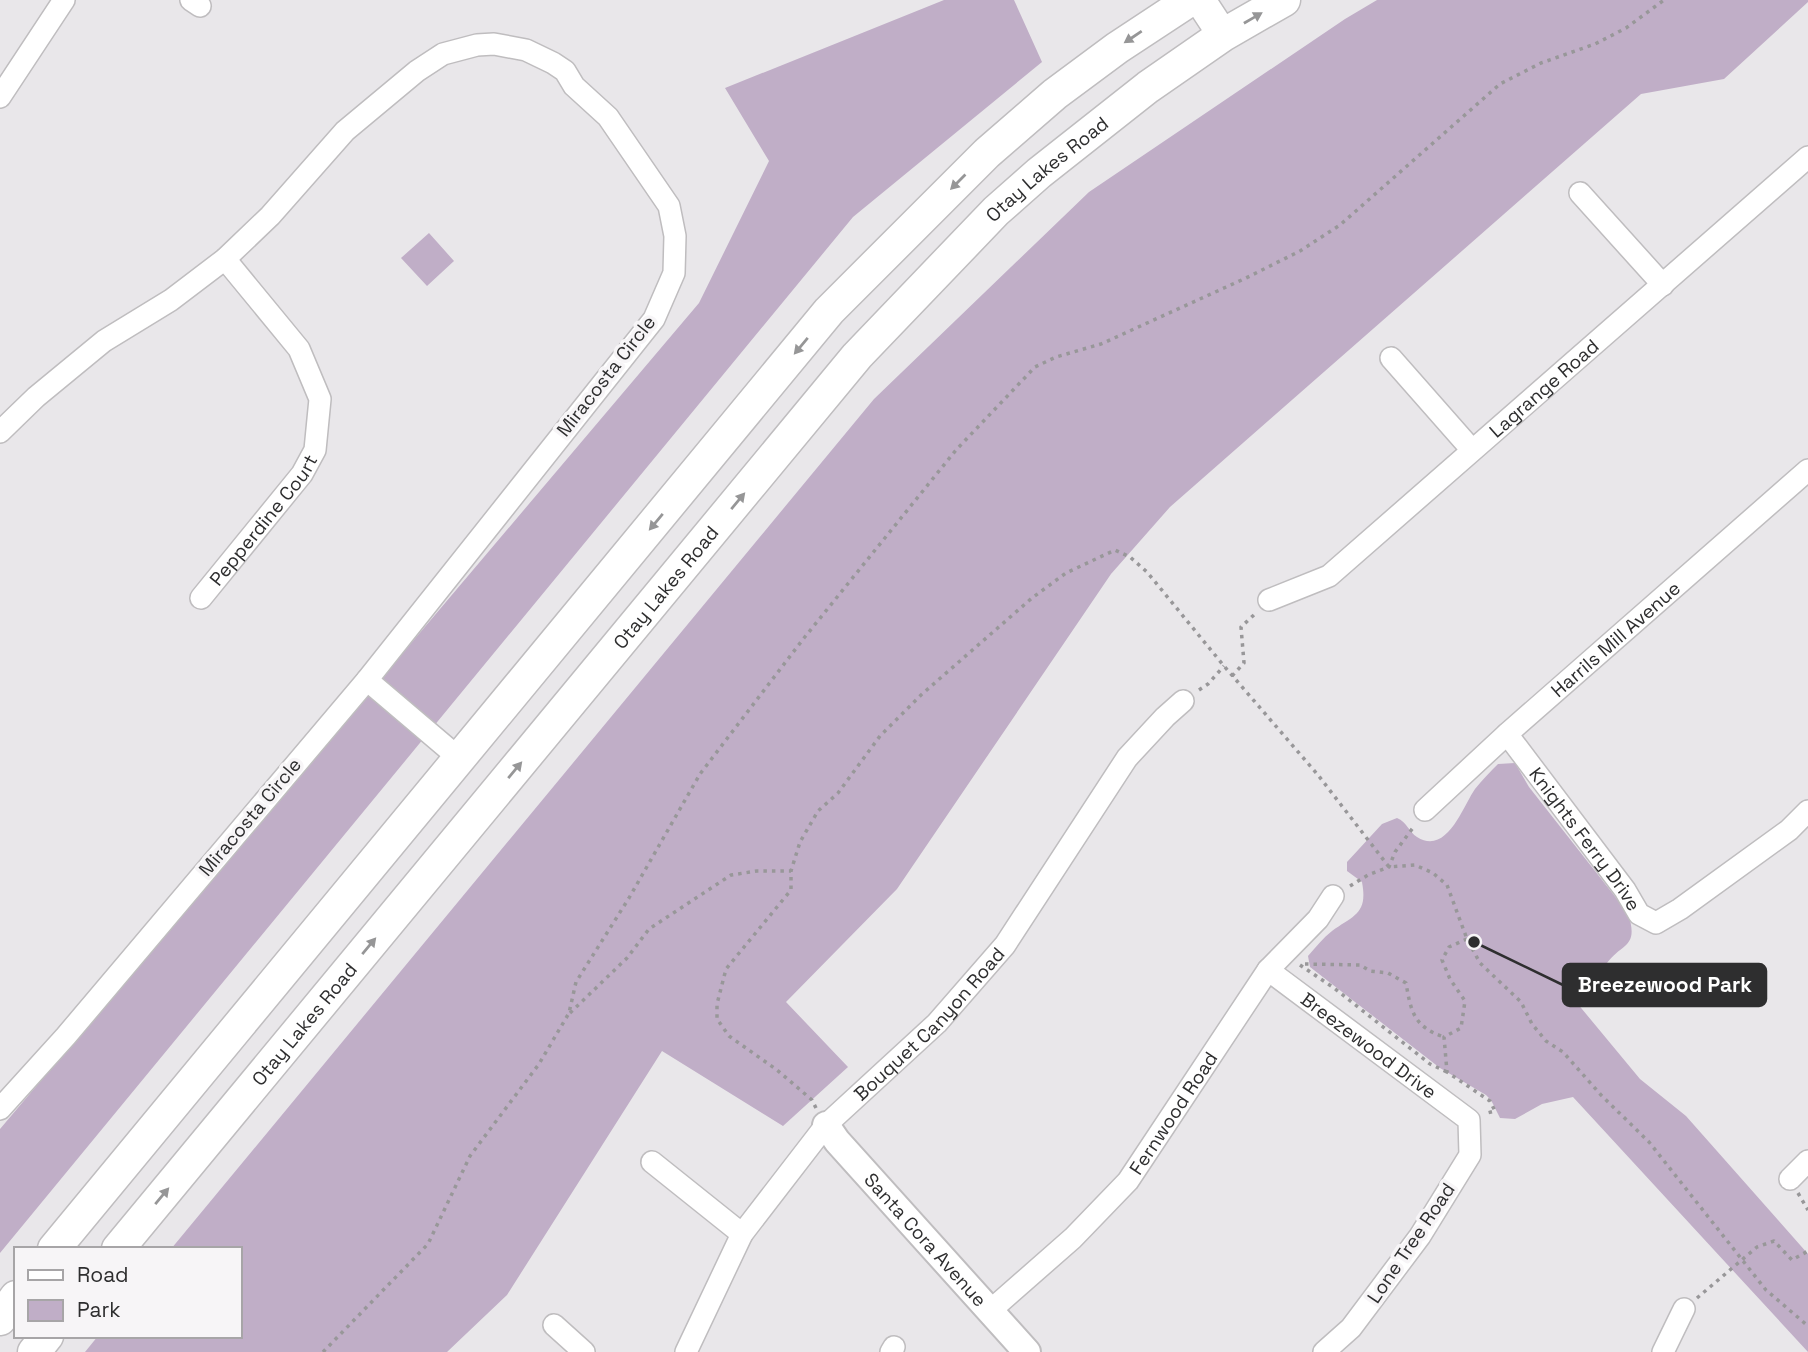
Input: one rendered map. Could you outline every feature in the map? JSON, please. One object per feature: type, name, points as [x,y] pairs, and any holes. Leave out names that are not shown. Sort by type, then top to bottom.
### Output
[{"type":"main road","points":[[56,1247],[829,312],[987,153],[1076,79],[1190,0]]},
{"type":"main road","points":[[1200,0],[1223,36]]},
{"type":"main road","name":"Otay Lakes Road","points":[[120,1247],[857,356],[996,211],[1039,173],[1147,87],[1223,36],[1284,0]]},
{"type":"main road","points":[[0,1319],[14,1300]]},
{"type":"main road","points":[[34,1352],[45,1338]]},
{"type":"street","points":[[0,97],[64,0]]},
{"type":"street","name":"Miracosta Circle","points":[[0,432],[36,397],[104,341],[171,300],[225,259],[270,216],[345,131],[428,62],[460,48],[494,44],[526,50],[540,55],[565,71],[574,86],[608,117],[669,206],[675,236],[674,273],[654,318],[367,680],[66,1036],[0,1109]]},
{"type":"street","name":"Lagrange Road","points":[[1269,600],[1329,576],[1808,158]]},
{"type":"street","points":[[1580,192],[1663,285]]},
{"type":"street","name":"Pepperdine Court","points":[[201,598],[302,474],[315,450],[320,399],[299,349],[225,259]]},
{"type":"street","points":[[1391,358],[1472,450]]},
{"type":"street","name":"Harrils Mill Avenue","points":[[1425,810],[1507,734],[1808,470]]},
{"type":"street","points":[[367,680],[460,759]]},
{"type":"street","name":"Bouquet Canyon Road","points":[[686,1352],[742,1234],[826,1125],[937,1023],[1005,945],[1127,758],[1164,717],[1183,701]]},
{"type":"street","name":"Knights Ferry Drive","points":[[1507,734],[1625,890],[1639,914],[1656,923],[1680,909],[1789,830],[1808,811]]},
{"type":"street","name":"Fernwood Road","points":[[991,1310],[1073,1238],[1128,1181],[1268,970],[1318,919],[1333,896]]},
{"type":"street","name":"Breezewood Drive","points":[[1268,970],[1469,1120]]},
{"type":"street","name":"Lone Tree Road","points":[[1324,1352],[1351,1328],[1400,1265],[1425,1227],[1470,1155],[1469,1120]]},
{"type":"street","name":"Santa Cora Avenue","points":[[826,1125],[837,1141],[1027,1352]]},
{"type":"street","points":[[1790,1180],[1808,1161]]},
{"type":"street","points":[[652,1163],[742,1234]]},
{"type":"street","points":[[1663,1352],[1684,1309]]},
{"type":"street","points":[[554,1325],[584,1352]]},
{"type":"path","points":[[569,1013],[576,982],[629,898],[700,774],[804,638],[956,450],[1035,367],[1101,344],[1300,251],[1340,225],[1500,84],[1541,63],[1595,44],[1626,28],[1664,0]]},
{"type":"path","points":[[826,1125],[812,1100],[768,1063],[729,1036],[718,1019],[717,1004],[726,969],[791,890],[791,871],[800,842],[818,811],[838,793],[880,736],[921,695],[1032,598],[1066,573],[1115,550],[1130,557],[1147,572],[1318,775],[1389,867]]},
{"type":"path","points":[[1232,676],[1244,663],[1241,627],[1269,600]]},
{"type":"path","points":[[1183,701],[1208,684],[1224,666]]},
{"type":"path","points":[[1389,867],[1395,852],[1425,810]]},
{"type":"path","points":[[1333,896],[1368,875],[1389,867],[1415,865],[1433,873],[1447,885],[1466,939],[1480,963],[1521,1002],[1532,1024],[1546,1041],[1563,1052],[1601,1095],[1649,1142],[1766,1290],[1808,1326]]},
{"type":"path","points":[[323,1352],[428,1244],[471,1156],[538,1064],[569,1013],[627,958],[649,929],[731,875],[757,871],[791,871]]},
{"type":"path","points":[[1268,970],[1303,964],[1360,965],[1370,971],[1388,973],[1406,983],[1409,1002],[1417,1020],[1428,1031],[1444,1037],[1461,1028],[1465,1001],[1450,979],[1442,960],[1449,947],[1466,939]]},
{"type":"path","points":[[1303,964],[1430,1064],[1447,1072],[1490,1101],[1495,1111],[1469,1120]]},
{"type":"path","points":[[1444,1037],[1447,1072]]},
{"type":"path","points":[[1684,1309],[1757,1247],[1774,1241],[1792,1260],[1808,1251]]},
{"type":"green space","points":[[944,0],[1014,0],[1042,62],[853,217],[0,1253],[0,1129],[699,303],[769,161],[725,88]]},
{"type":"green space","points":[[1377,0],[1808,0],[1724,79],[1641,94],[1170,507],[1111,574],[897,889],[786,1002],[848,1067],[783,1126],[662,1051],[507,1295],[447,1352],[85,1352],[96,1338],[242,1338],[242,1247],[173,1247],[874,399],[1089,192]]},
{"type":"green space","points":[[429,233],[454,261],[427,286],[401,258]]},
{"type":"green space","points":[[1515,763],[1529,787],[1628,913],[1631,924],[1632,933],[1628,943],[1607,963],[1596,985],[1577,1003],[1640,1079],[1686,1116],[1808,1254],[1808,1352],[1573,1097],[1542,1104],[1515,1119],[1500,1118],[1486,1095],[1440,1068],[1310,967],[1308,956],[1361,907],[1362,882],[1347,871],[1347,862],[1382,824],[1397,818],[1417,837],[1428,841],[1437,840],[1453,826],[1475,789],[1498,764]]},
{"type":"place","name":"Breezewood Park","points":[[1474,942]]}]
